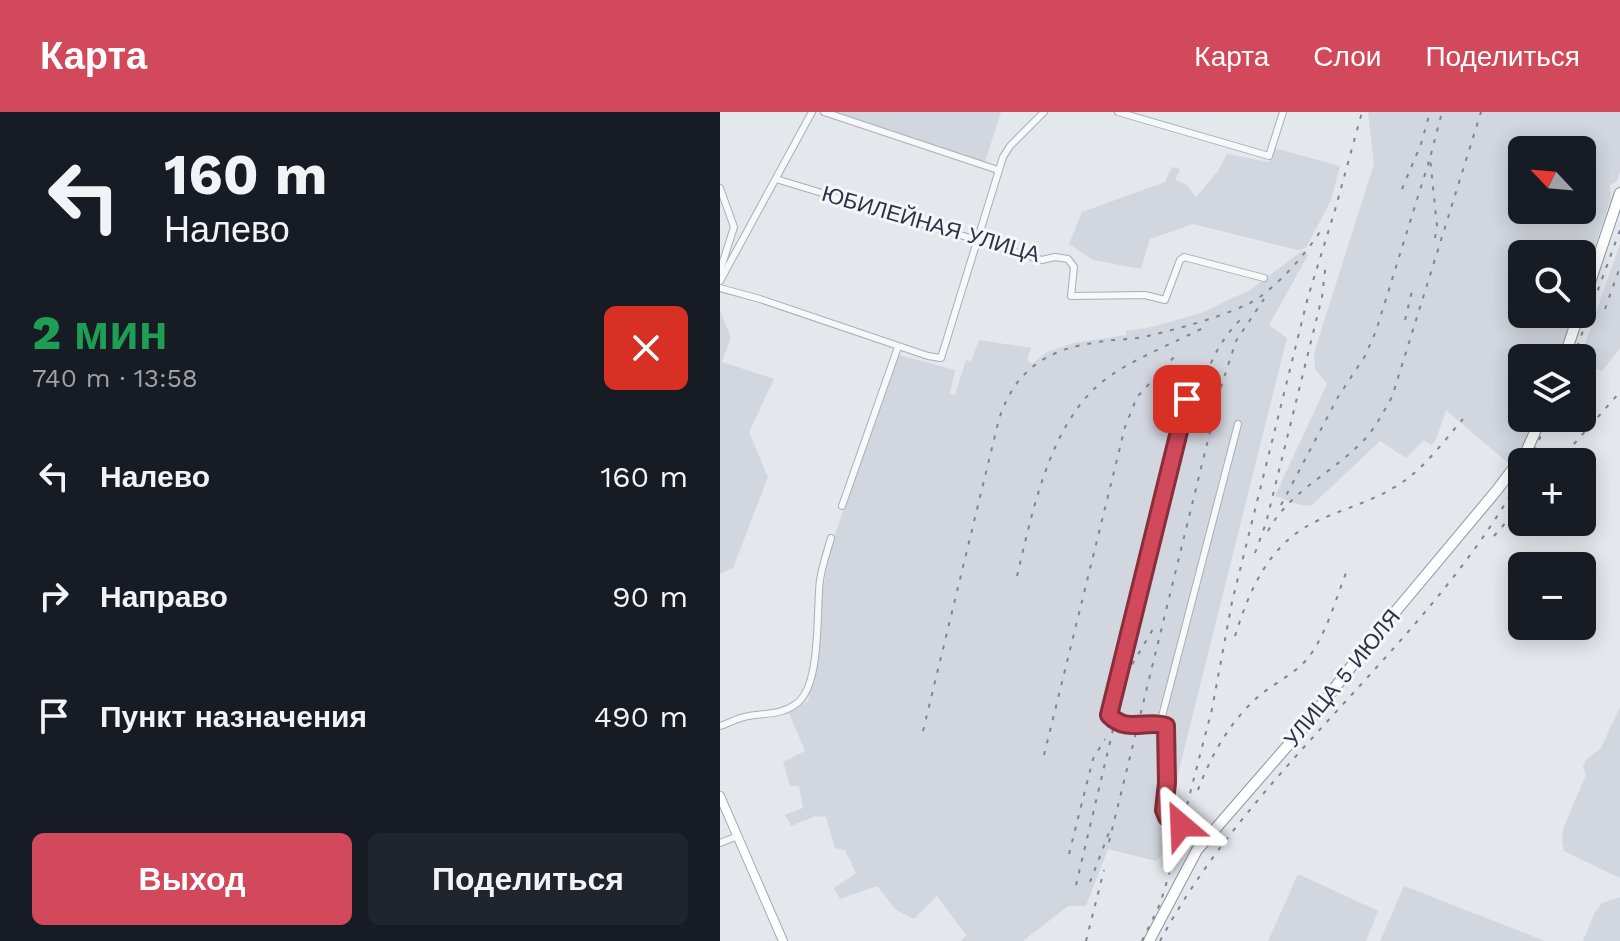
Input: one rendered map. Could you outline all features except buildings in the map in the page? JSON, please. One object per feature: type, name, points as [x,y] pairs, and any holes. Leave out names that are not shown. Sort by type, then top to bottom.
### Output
[{"type":"highway","points":[[1596,264],[1620,193]]},
{"type":"highway","name":"УЛИЦА 5 ИЮЛЯ","points":[[1149,941],[1197,850],[1309,721],[1375,636],[1497,490],[1527,450],[1535,432]]},
{"type":"main road","points":[[720,796],[783,941]]},
{"type":"street","points":[[720,276],[812,112]]},
{"type":"street","points":[[824,112],[998,170]]},
{"type":"street","points":[[720,288],[898,347],[941,358],[998,170],[1010,146],[1044,112]]},
{"type":"street","points":[[1118,112],[1143,115],[1269,156],[1283,112]]},
{"type":"street","name":"ЮБИЛЕЙНАЯ УЛИЦА","points":[[776,179],[1042,260],[1055,257],[1068,259],[1074,267],[1071,296],[1145,295],[1162,300],[1168,297],[1180,260],[1184,257],[1264,278]]},
{"type":"street","points":[[720,188],[734,227],[720,276]]},
{"type":"street","points":[[842,506],[898,347]]},
{"type":"street","points":[[1187,399],[1109,715],[1116,722],[1166,726],[1164,810],[1167,817],[1181,825],[1213,830]]},
{"type":"street","points":[[1160,724],[1238,424]]},
{"type":"street","points":[[720,726],[748,716],[765,717],[797,704],[803,697],[811,676],[820,604],[819,585],[831,538]]},
{"type":"street","points":[[720,843],[738,836]]},
{"type":"shaded area","points":[[836,112],[1001,112],[985,162]]},
{"type":"shaded area","points":[[1368,112],[1620,112],[1620,171],[1617,181],[1610,185],[1611,197],[1596,243],[1596,240],[1508,240],[1508,328],[1568,328],[1562,344],[1508,344],[1508,432],[1531,432],[1522,448],[1508,448],[1508,463],[1446,410],[1436,440],[1431,445],[1424,440],[1406,458],[1380,441],[1311,506],[1275,496],[1327,384],[1315,369],[1314,353],[1374,164]]},
{"type":"shaded area","points":[[1274,148],[1340,166],[1331,200],[1306,248],[1297,250],[1193,224],[1150,239],[1141,269],[1093,260],[1069,244],[1082,212],[1165,182],[1172,167],[1180,169],[1175,180],[1187,185],[1196,197],[1218,171],[1227,154],[1269,162]]},
{"type":"shaded area","points":[[1620,244],[1620,348],[1602,371],[1596,368],[1596,344],[1585,344],[1591,328],[1596,328],[1596,312]]},
{"type":"shaded area","points":[[1302,251],[1308,255],[1269,325],[1287,338],[1180,766],[1162,855],[1156,861],[1108,849],[1086,906],[1068,906],[1023,941],[961,941],[966,935],[937,896],[914,919],[896,910],[877,886],[840,899],[834,888],[856,873],[845,850],[835,848],[826,817],[815,816],[791,826],[785,815],[803,808],[799,786],[790,786],[783,762],[805,751],[789,713],[808,701],[818,651],[823,587],[833,540],[892,353],[955,370],[950,394],[955,395],[966,360],[971,361],[979,340],[1031,348],[1027,360],[1032,364],[1047,352],[1074,343],[1126,335],[1126,331],[1201,313],[1250,290]]},
{"type":"shaded area","points":[[720,311],[731,337],[722,362],[774,379],[749,432],[768,477],[733,568],[720,574]]},
{"type":"shaded area","points":[[1620,707],[1620,878],[1564,851],[1562,840],[1563,829],[1586,775],[1583,767],[1586,760],[1601,748]]},
{"type":"shaded area","points":[[1298,874],[1378,911],[1366,941],[1268,941]]},
{"type":"shaded area","points":[[1404,886],[1545,941],[1380,941]]},
{"type":"shaded area","points":[[1620,897],[1620,941],[1583,941],[1602,903]]},
{"type":"railway","points":[[1142,941],[1160,904],[1168,878],[1212,709],[1232,602],[1308,297],[1362,112]]},
{"type":"railway","points":[[1402,189],[1421,144],[1430,112]]},
{"type":"railway","points":[[1435,238],[1437,226],[1430,158],[1442,112]]},
{"type":"railway","points":[[1268,531],[1298,495],[1365,439],[1392,397],[1481,112]]},
{"type":"railway","points":[[1281,505],[1376,331],[1430,158]]},
{"type":"railway","points":[[923,731],[999,419],[1015,386],[1036,364],[1064,350],[1161,333],[1248,304],[1268,291],[1289,271],[1321,230]]},
{"type":"railway","points":[[1578,344],[1620,230]]},
{"type":"railway","points":[[1255,553],[1266,523],[1322,297],[1326,262]]},
{"type":"railway","points":[[1605,309],[1620,267]]},
{"type":"railway","points":[[1405,320],[1412,291]]},
{"type":"railway","points":[[1109,842],[1221,387],[1236,341],[1264,299]]},
{"type":"railway","points":[[1203,386],[1218,349],[1242,318]]},
{"type":"railway","points":[[1017,576],[1045,472],[1068,422],[1084,400],[1102,382],[1124,367],[1205,327]]},
{"type":"railway","points":[[1044,755],[1125,427],[1137,397],[1175,356]]},
{"type":"railway","points":[[1162,394],[1172,364]]},
{"type":"railway","points":[[1570,448],[1620,392]]},
{"type":"railway","points":[[1235,636],[1255,584],[1287,541],[1319,520],[1379,496],[1407,479],[1433,455],[1463,419]]},
{"type":"railway","points":[[1535,448],[1543,432]]},
{"type":"railway","points":[[1160,941],[1199,878],[1243,819],[1438,596],[1483,538],[1508,498]]},
{"type":"railway","points":[[1494,536],[1508,520]]},
{"type":"railway","points":[[1198,790],[1216,751],[1239,716],[1259,696],[1308,658],[1330,617],[1346,573]]},
{"type":"railway","points":[[1076,885],[1126,675],[1156,624]]},
{"type":"railway","points":[[1069,854],[1093,759],[1105,739]]},
{"type":"railway","points":[[1090,882],[1110,830]]},
{"type":"railway","points":[[1086,941],[1104,870]]},
{"type":"route","points":[[1181,825],[1167,817],[1164,810],[1166,726],[1129,725],[1116,722],[1109,715],[1187,399]]}]
